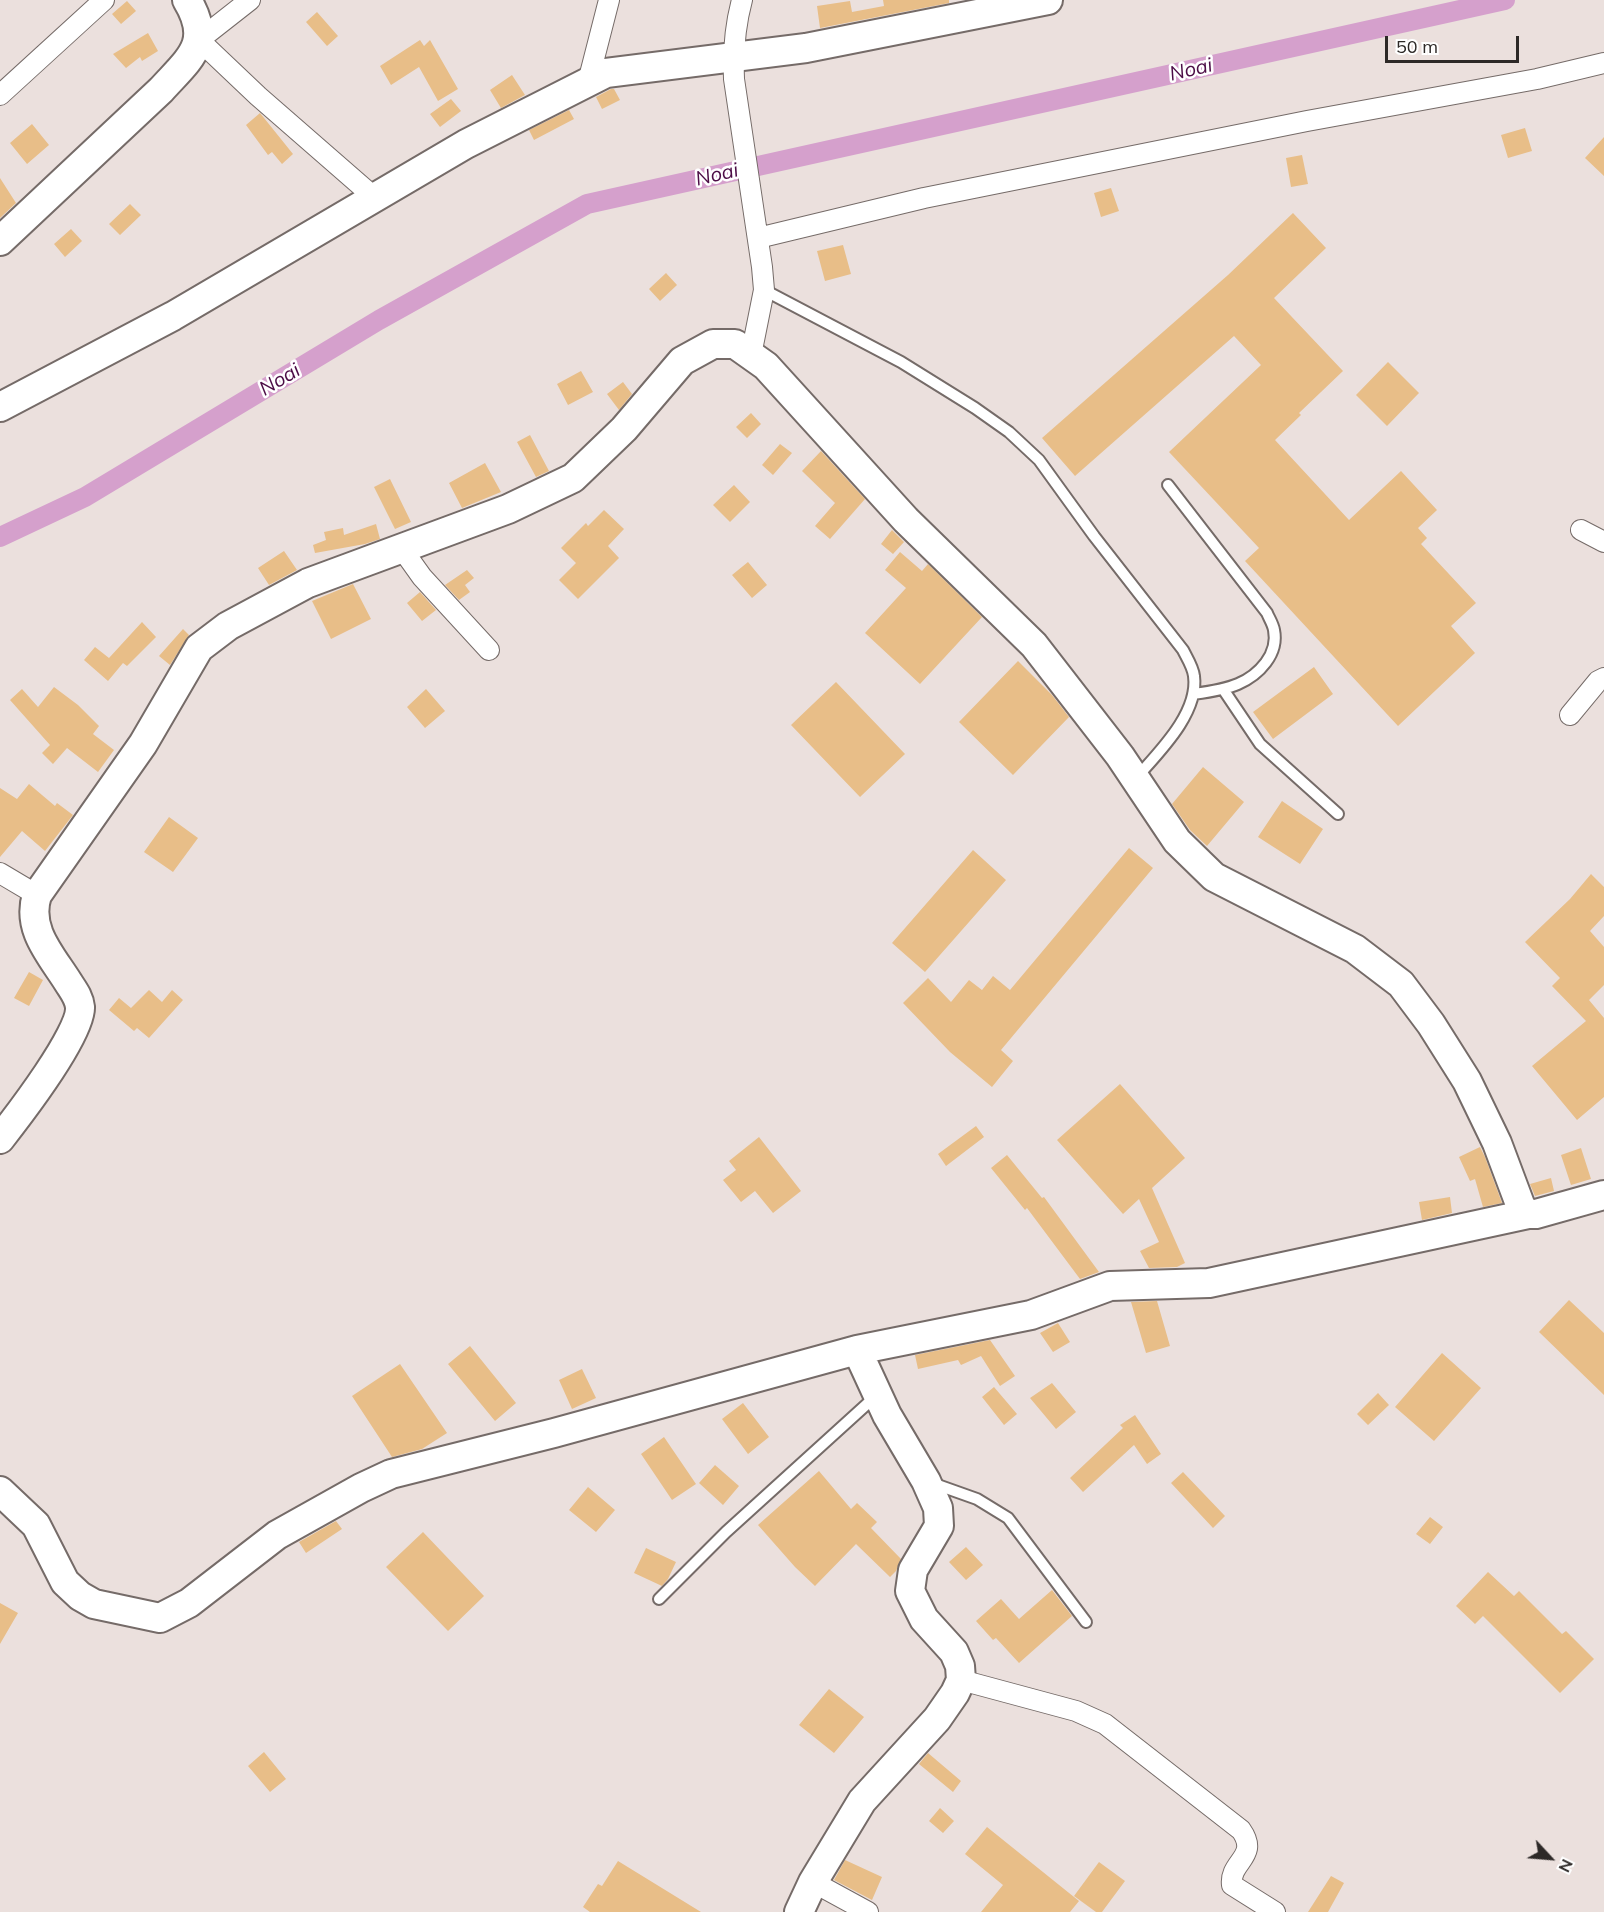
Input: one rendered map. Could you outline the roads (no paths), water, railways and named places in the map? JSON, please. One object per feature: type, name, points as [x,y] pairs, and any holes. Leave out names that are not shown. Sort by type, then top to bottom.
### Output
[{"type":"street","points":[[0,95],[104,0]]},
{"type":"street","points":[[187,0],[199,26],[199,40],[258,96],[375,198]]},
{"type":"street","points":[[0,241],[161,90],[185,64],[199,40],[250,0]]},
{"type":"street","points":[[588,82],[609,0]]},
{"type":"street","points":[[742,0],[738,14],[733,68],[764,290],[751,355]]},
{"type":"street","points":[[0,407],[173,316],[466,144],[606,73],[664,64],[733,68],[806,48],[1048,0]]},
{"type":"street","points":[[758,238],[924,198],[1307,121],[1537,79],[1604,63]]},
{"type":"street","points":[[0,1139],[32,1098],[73,1032],[79,1016],[78,998],[38,934],[34,919],[37,895],[143,744],[199,648],[228,626],[308,583],[508,509],[573,478],[624,429],[682,361],[713,344],[735,344],[766,366],[906,520],[1034,645],[1120,756],[1177,840],[1214,877],[1355,949],[1401,984],[1431,1024],[1467,1081],[1497,1143],[1521,1207],[1528,1214]]},
{"type":"street","points":[[1581,530],[1604,542]]},
{"type":"street","points":[[402,549],[422,577],[489,650]]},
{"type":"street","points":[[1570,715],[1598,681],[1604,678]]},
{"type":"street","points":[[0,873],[37,895]]},
{"type":"street","points":[[0,1491],[36,1525],[65,1582],[80,1596],[94,1604],[160,1618],[189,1604],[277,1535],[361,1488],[391,1474],[554,1433],[857,1350],[1031,1315],[1110,1286],[1209,1283],[1536,1214],[1604,1195]]},
{"type":"street","points":[[799,1912],[813,1882],[862,1801],[937,1719],[961,1680],[960,1666],[954,1652],[924,1618],[910,1591],[913,1570],[939,1526],[938,1508],[926,1481],[887,1415],[857,1350]]},
{"type":"street","points":[[961,1680],[1076,1711],[1105,1724],[1241,1830],[1248,1840],[1248,1848],[1231,1881],[1232,1886],[1275,1912]]},
{"type":"street","points":[[813,1882],[868,1912]]},
{"type":"lane","points":[[764,290],[910,368],[975,408],[1009,432],[1039,460],[1094,536],[1183,650],[1194,676],[1193,694],[1185,715],[1171,739],[1135,779]]},
{"type":"lane","points":[[1168,485],[1267,613],[1274,630],[1275,645],[1270,658],[1254,674],[1239,684],[1193,694]]},
{"type":"lane","points":[[1222,689],[1260,744],[1338,814]]},
{"type":"lane","points":[[659,1599],[726,1532],[878,1395]]},
{"type":"lane","points":[[926,1481],[977,1499],[1008,1518],[1086,1622]]},
{"type":"waterway","name":"Noai","points":[[0,537],[85,497],[379,320],[587,204],[1505,0]]}]
